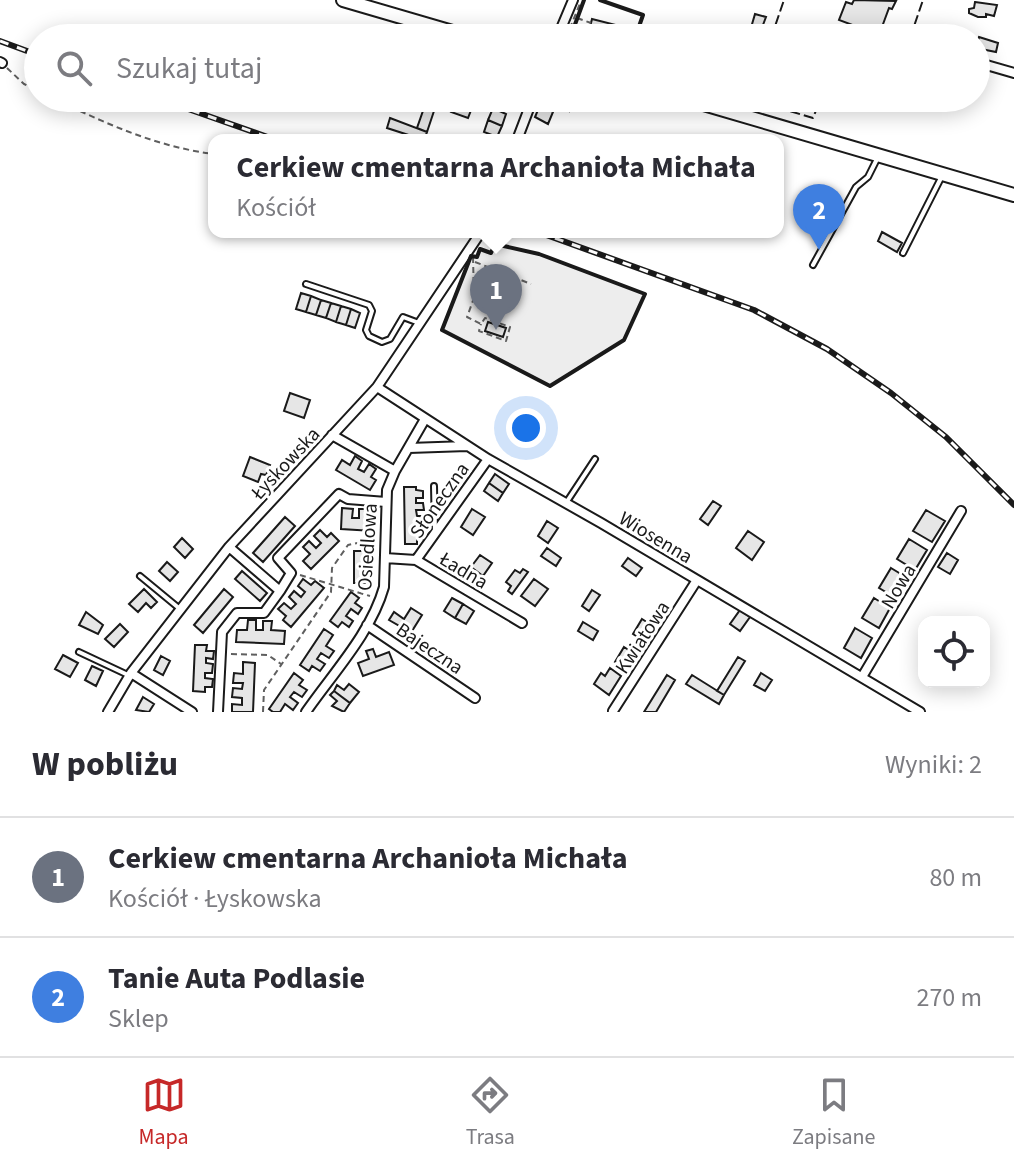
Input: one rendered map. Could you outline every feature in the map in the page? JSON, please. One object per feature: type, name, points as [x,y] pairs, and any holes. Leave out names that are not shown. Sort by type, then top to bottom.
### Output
[{"type":"main road","points":[[343,0],[425,24]]},
{"type":"main road","points":[[731,112],[1014,195]]},
{"type":"street","points":[[563,24],[572,0]]},
{"type":"street","points":[[990,66],[1014,73]]},
{"type":"street","points":[[519,134],[528,112]]},
{"type":"street","name":"Łyskowska","points":[[108,712],[130,674],[229,547],[377,387],[477,238]]},
{"type":"street","name":"Wiosenna","points":[[377,387],[488,459],[920,712]]},
{"type":"street","name":"Osiedlowa","points":[[306,712],[367,625],[380,599],[384,587],[386,502],[395,471],[425,419]]},
{"type":"street","points":[[332,435],[395,471]]},
{"type":"street","points":[[409,448],[467,446]]},
{"type":"street","name":"Słoneczna","points":[[416,560],[488,459]]},
{"type":"street","points":[[218,712],[222,632],[237,613],[264,613],[291,573],[278,558],[339,494],[348,499],[386,502]]},
{"type":"street","name":"Nowa","points":[[862,677],[961,511]]},
{"type":"street","points":[[229,547],[280,591]]},
{"type":"street","name":"Ładna","points":[[385,558],[416,560],[522,623]]},
{"type":"street","name":"Kwiatowa","points":[[613,711],[697,580]]},
{"type":"street","name":"Bajeczna","points":[[367,625],[475,698]]},
{"type":"street","points":[[130,674],[192,712]]},
{"type":"lane","points":[[813,265],[856,187],[868,177],[879,155]]},
{"type":"lane","points":[[903,253],[943,174]]},
{"type":"lane","points":[[306,284],[369,305],[372,311],[366,330],[369,336],[382,342],[390,339],[403,317],[419,324]]},
{"type":"lane","points":[[566,503],[595,459]]},
{"type":"lane","points":[[434,486],[435,535]]},
{"type":"lane","points":[[140,576],[180,609]]},
{"type":"lane","points":[[79,652],[130,674]]},
{"type":"path","points":[[572,24],[580,0]]},
{"type":"path","points":[[577,18],[591,23]]},
{"type":"path","points":[[1,63],[24,84]]},
{"type":"path","points":[[85,112],[142,137],[208,153]]},
{"type":"path","points":[[473,256],[474,298],[467,317],[481,324]]},
{"type":"path","points":[[473,262],[531,284]]},
{"type":"path","points":[[485,318],[510,327],[506,341],[479,331],[481,324],[485,318]]},
{"type":"path","points":[[263,712],[264,690],[331,592],[332,568],[348,545],[385,539]]},
{"type":"path","points":[[291,573],[380,599]]},
{"type":"path","points":[[221,654],[268,655],[281,664]]},
{"type":"shaded area","points":[[495,244],[539,254],[645,294],[624,340],[550,386],[442,330],[471,256],[477,256],[480,249],[490,253]]},
{"type":"building","points":[[854,0],[896,1],[892,9],[889,8],[883,24],[850,24],[839,20],[846,2],[852,4]]},
{"type":"building","points":[[975,2],[997,5],[994,16],[986,14],[986,17],[978,17],[969,13]]},
{"type":"building","points":[[755,14],[766,17],[763,24],[752,24]]},
{"type":"building","points":[[592,19],[612,24],[591,24]]},
{"type":"building","points":[[990,40],[998,43],[996,52],[990,51]]},
{"type":"building","points":[[423,112],[434,112],[427,132],[417,128]]},
{"type":"building","points":[[451,112],[470,112],[468,118]]},
{"type":"building","points":[[491,112],[506,114],[502,126],[488,120]]},
{"type":"building","points":[[537,112],[553,112],[548,124],[535,117]]},
{"type":"building","points":[[390,118],[427,132],[406,134],[387,128]]},
{"type":"building","points":[[488,120],[502,126],[498,134],[484,132]]},
{"type":"building","points":[[882,232],[902,243],[897,252],[878,241]]},
{"type":"building","points":[[301,293],[311,296],[306,312],[296,309]]},
{"type":"building","points":[[311,296],[321,300],[316,315],[306,312]]},
{"type":"building","points":[[321,300],[331,303],[326,318],[316,315]]},
{"type":"building","points":[[331,303],[341,306],[336,322],[326,318]]},
{"type":"building","points":[[341,306],[351,309],[346,325],[336,322]]},
{"type":"building","points":[[351,309],[360,313],[355,328],[346,325]]},
{"type":"building","points":[[488,322],[506,328],[503,337],[485,331]]},
{"type":"building","points":[[290,393],[310,400],[304,418],[284,411]]},
{"type":"building","points":[[355,456],[362,461],[358,469],[364,472],[369,464],[376,469],[371,477],[376,480],[370,490],[336,470],[342,460],[350,465]]},
{"type":"building","points":[[250,457],[270,465],[266,475],[261,474],[258,482],[243,476]]},
{"type":"building","points":[[495,474],[509,484],[503,493],[489,483]]},
{"type":"building","points":[[489,483],[503,493],[498,501],[484,491]]},
{"type":"building","points":[[404,487],[416,487],[416,490],[423,491],[423,498],[416,498],[416,503],[423,503],[424,510],[416,510],[417,516],[424,516],[424,525],[417,525],[417,530],[424,530],[424,539],[417,539],[417,544],[405,544]]},
{"type":"building","points":[[713,501],[721,506],[708,525],[700,519]]},
{"type":"building","points":[[342,508],[353,509],[352,518],[359,518],[359,509],[367,509],[367,519],[374,519],[373,531],[341,529]]},
{"type":"building","points":[[472,509],[485,517],[473,535],[461,527]]},
{"type":"building","points":[[926,510],[945,521],[932,542],[913,531]]},
{"type":"building","points":[[285,517],[295,526],[263,562],[253,553]]},
{"type":"building","points":[[547,521],[558,528],[548,543],[538,536]]},
{"type":"building","points":[[320,530],[327,537],[331,533],[339,541],[311,569],[303,561],[310,554],[303,547],[309,541],[316,548],[321,543],[314,536]]},
{"type":"building","points":[[748,531],[764,542],[752,560],[736,548]]},
{"type":"building","points":[[182,538],[193,549],[185,558],[174,547]]},
{"type":"building","points":[[909,539],[927,550],[915,570],[897,559]]},
{"type":"building","points":[[547,548],[561,558],[556,566],[541,556]]},
{"type":"building","points":[[354,551],[365,551],[365,563],[373,563],[373,572],[365,572],[365,583],[354,583]]},
{"type":"building","points":[[947,553],[958,560],[950,574],[938,567]]},
{"type":"building","points":[[480,555],[492,563],[483,576],[471,567]]},
{"type":"building","points":[[628,558],[642,568],[636,576],[622,566]]},
{"type":"building","points":[[167,562],[178,572],[170,581],[159,571]]},
{"type":"building","points":[[891,568],[909,579],[898,599],[879,588]]},
{"type":"building","points":[[523,569],[528,572],[512,594],[508,591],[511,586],[506,582],[515,570],[520,573]]},
{"type":"building","points":[[242,571],[267,593],[260,601],[235,579]]},
{"type":"building","points":[[303,579],[311,585],[315,581],[324,588],[291,627],[278,609],[284,603],[291,609],[296,604],[289,597],[294,591],[301,597],[305,592],[298,586]]},
{"type":"building","points":[[534,579],[548,589],[535,606],[521,596]]},
{"type":"building","points":[[144,589],[157,602],[151,608],[146,603],[138,612],[129,604]]},
{"type":"building","points":[[224,589],[233,597],[203,633],[194,625]]},
{"type":"building","points":[[592,590],[600,595],[589,611],[582,606]]},
{"type":"building","points":[[351,592],[359,598],[355,603],[362,608],[358,614],[351,609],[346,616],[353,621],[349,627],[342,622],[338,627],[330,621]]},
{"type":"building","points":[[452,598],[463,604],[455,618],[444,611]]},
{"type":"building","points":[[874,598],[890,608],[879,628],[862,618]]},
{"type":"building","points":[[463,604],[474,611],[466,624],[455,618]]},
{"type":"building","points":[[411,608],[422,615],[407,639],[398,633],[401,627],[389,620],[394,612],[404,619]]},
{"type":"building","points":[[740,610],[750,617],[740,631],[730,624]]},
{"type":"building","points":[[86,612],[103,625],[98,634],[79,625]]},
{"type":"building","points":[[642,619],[653,626],[644,641],[633,634]]},
{"type":"building","points":[[248,620],[256,620],[256,630],[263,630],[263,621],[272,621],[271,630],[285,631],[284,644],[236,642],[237,630],[247,630]]},
{"type":"building","points":[[583,622],[598,631],[593,640],[578,631]]},
{"type":"building","points":[[120,624],[128,632],[114,647],[105,639]]},
{"type":"building","points":[[855,628],[872,638],[861,658],[844,648]]},
{"type":"building","points":[[324,629],[333,635],[326,646],[334,651],[329,658],[321,653],[317,659],[325,664],[320,671],[312,666],[309,671],[300,665]]},
{"type":"building","points":[[195,645],[207,645],[206,651],[214,651],[213,659],[206,658],[206,663],[213,664],[212,673],[205,673],[205,678],[213,679],[212,687],[205,687],[205,692],[193,691]]},
{"type":"building","points":[[624,647],[635,654],[626,669],[615,662]]},
{"type":"building","points":[[373,649],[376,657],[389,652],[394,665],[363,676],[358,663],[369,659],[366,651]]},
{"type":"building","points":[[63,655],[78,663],[70,677],[55,669]]},
{"type":"building","points":[[161,656],[170,661],[163,675],[154,670]]},
{"type":"building","points":[[738,657],[745,661],[724,695],[717,691]]},
{"type":"building","points":[[243,662],[255,663],[253,712],[232,712],[232,704],[242,705],[242,698],[232,697],[233,688],[242,689],[243,683],[233,683],[234,673],[243,674]]},
{"type":"building","points":[[92,666],[103,671],[96,686],[85,680]]},
{"type":"building","points":[[610,668],[621,676],[609,695],[594,684],[601,673],[605,676]]},
{"type":"building","points":[[294,673],[303,680],[299,685],[307,690],[302,697],[294,692],[290,697],[298,703],[293,710],[285,704],[280,712],[273,712],[269,709]]},
{"type":"building","points":[[761,673],[772,680],[765,691],[754,685]]},
{"type":"building","points":[[667,675],[675,680],[656,712],[644,712]]},
{"type":"building","points":[[692,675],[724,695],[719,704],[686,684]]},
{"type":"building","points":[[349,684],[359,692],[350,703],[334,691],[337,685],[344,690]]},
{"type":"building","points":[[334,691],[350,703],[344,712],[332,706],[337,701],[330,695]]},
{"type":"building","points":[[143,697],[154,704],[149,712],[136,710]]},
{"type":"railway","points":[[0,41],[24,50]]},
{"type":"railway","points":[[197,112],[259,134]]},
{"type":"railway","points":[[555,238],[754,310],[827,349],[891,393],[946,437],[1014,505]]},
{"type":"fence","points":[[776,24],[784,0]]},
{"type":"fence","points":[[915,24],[923,0]]},
{"type":"fence","points":[[793,112],[813,118],[815,112]]},
{"type":"wall","points":[[575,24],[584,0]]},
{"type":"wall","points":[[600,0],[643,15],[640,24]]},
{"type":"wall","points":[[495,244],[539,254],[645,294],[624,340],[550,386],[442,330],[471,256],[477,257],[480,249],[491,253],[495,244]]},
{"type":"place","name":"Tanie Auta Podlasie","points":[[819,250]]},
{"type":"place","name":"Cerkiew cmentarna Archanioła Michała","points":[[496,330]]}]
